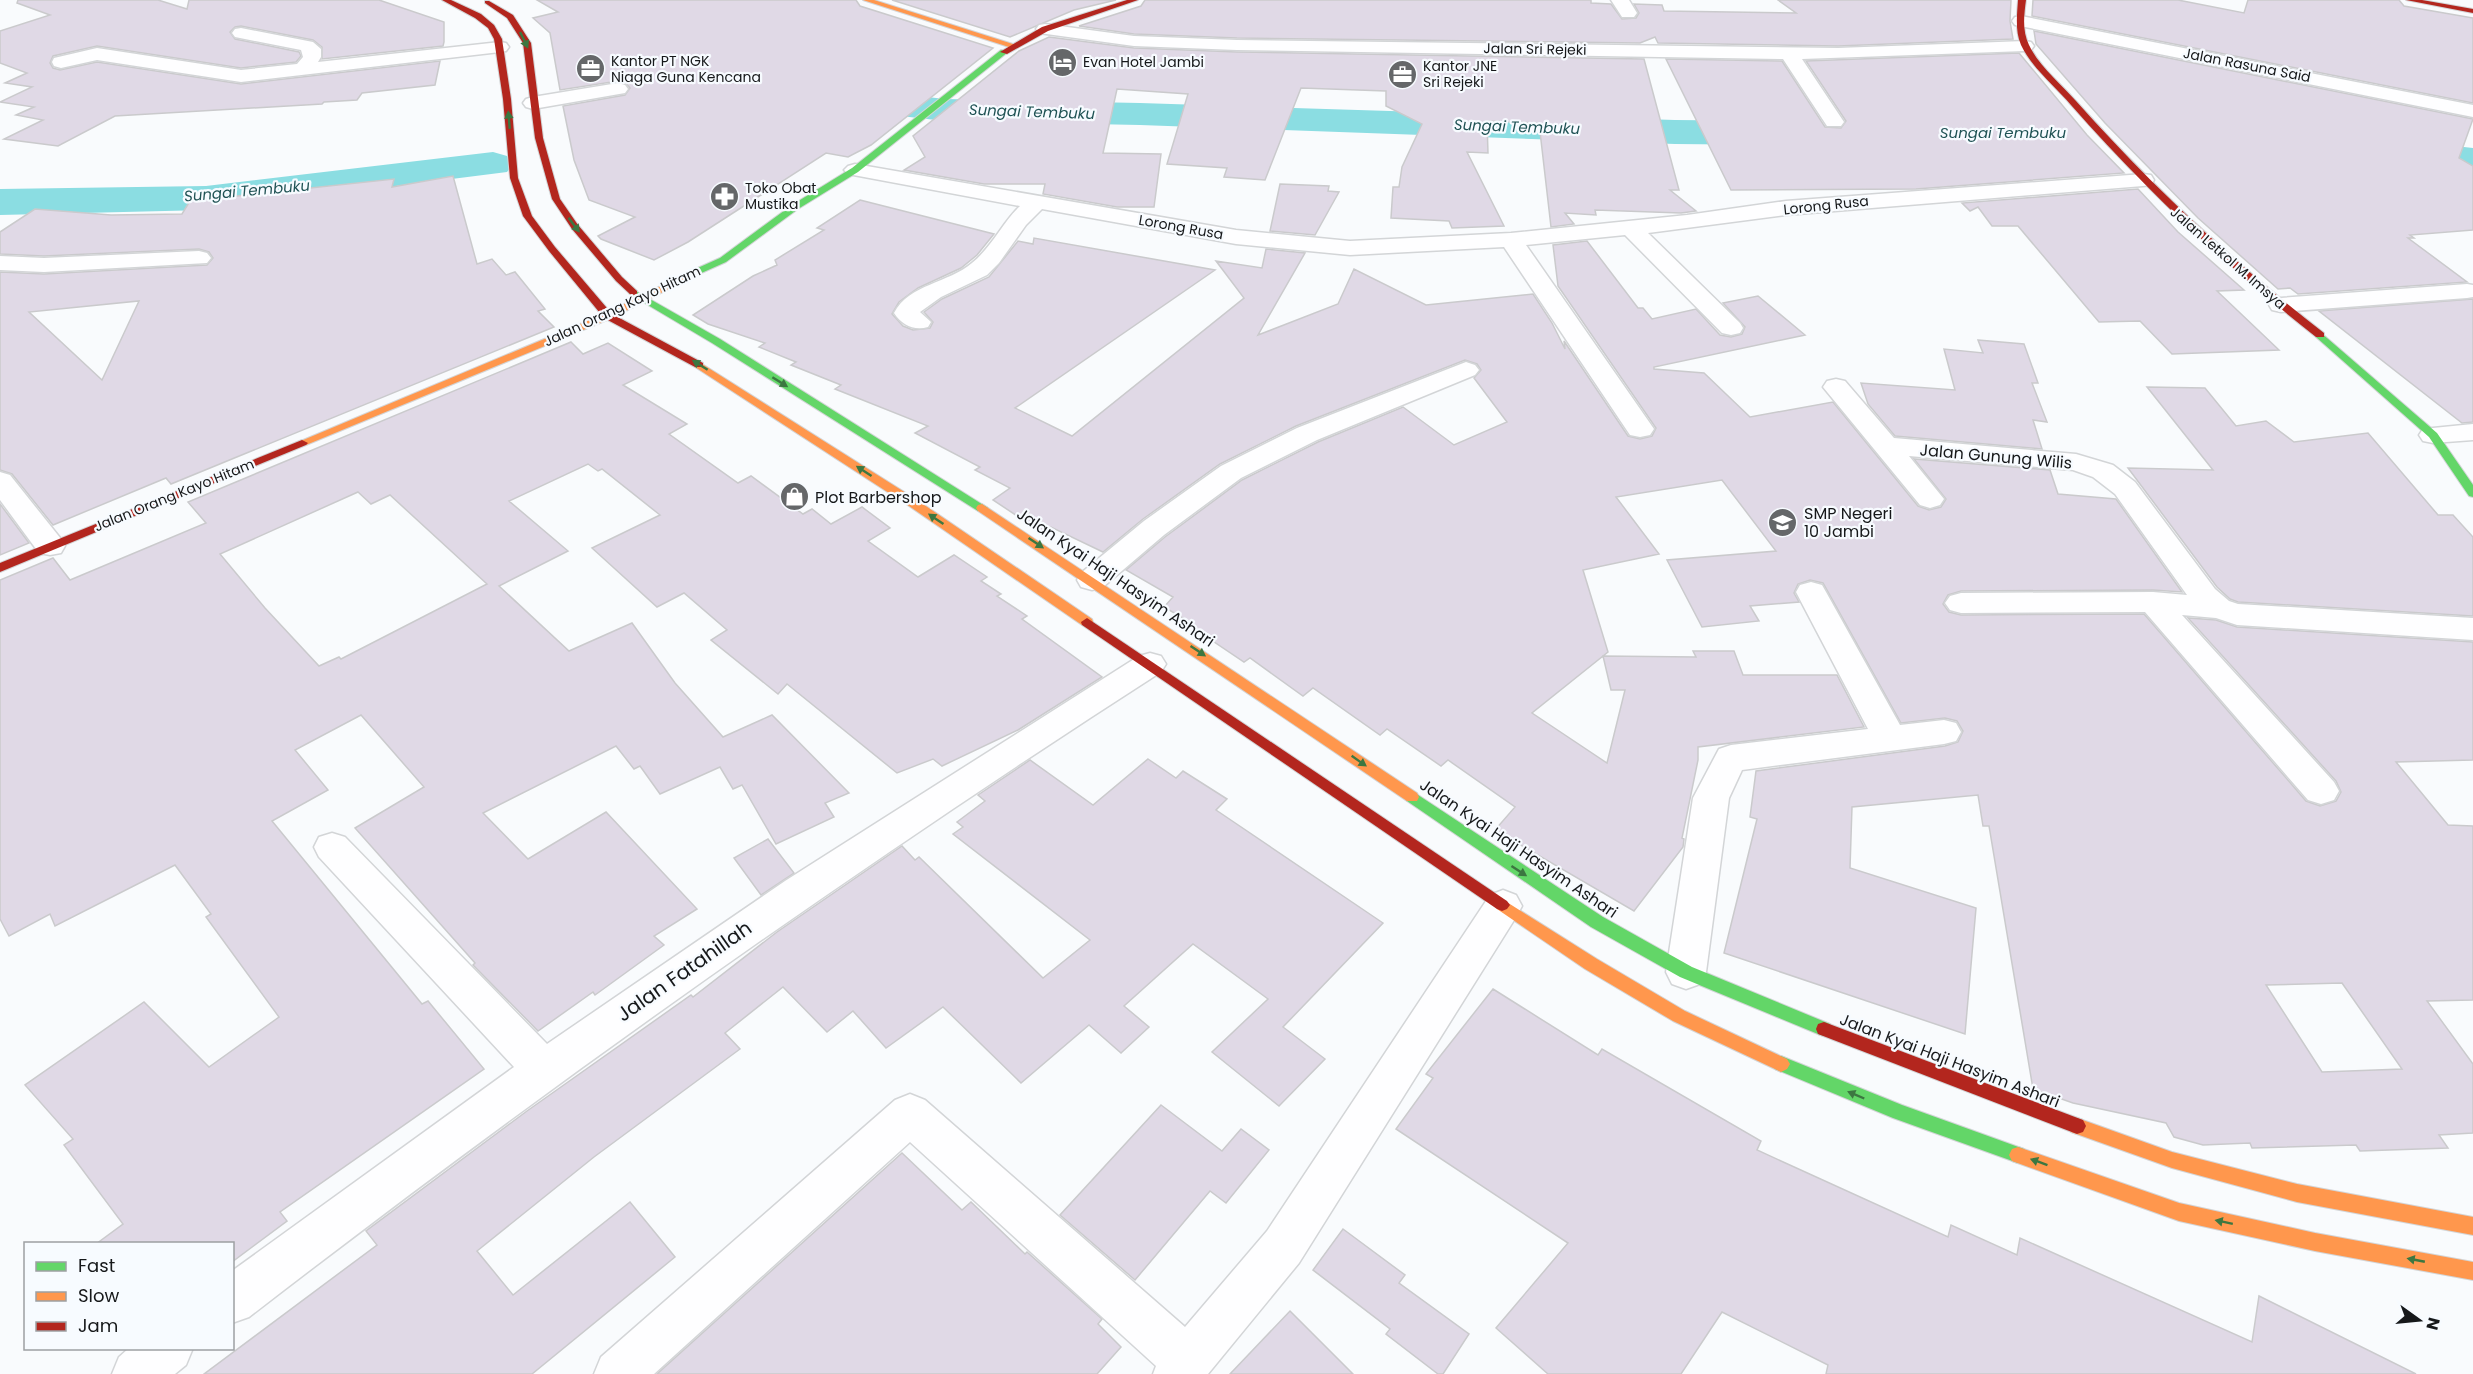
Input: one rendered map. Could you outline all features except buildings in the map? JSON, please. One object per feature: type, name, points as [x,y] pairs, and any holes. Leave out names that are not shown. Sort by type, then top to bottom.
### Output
[{"type":"main road","points":[[446,0],[478,16],[491,27],[498,39],[507,99],[514,178],[528,216],[552,249],[608,316],[688,358],[913,503],[1336,794],[1591,964],[1679,1016],[1788,1067],[2179,1212],[2315,1242],[2473,1271]]},
{"type":"main road","name":"Jalan Kyai Haji Hasyim Ashari","points":[[484,0],[510,17],[527,43],[532,69],[533,103],[546,170],[556,199],[574,227],[619,279],[640,298],[716,341],[987,511],[1292,714],[1511,866],[1598,922],[1686,972],[1899,1063],[2172,1160],[2297,1193],[2473,1226]]},
{"type":"main road","points":[[867,0],[1012,45]]},
{"type":"main road","name":"Jalan Orang Kayo Hitam","points":[[0,568],[608,316],[640,298],[723,260],[795,207],[855,170],[935,104],[1012,45],[1045,29],[1134,0]]},
{"type":"main road","points":[[2022,0],[2021,21],[2025,46]]},
{"type":"main road","points":[[2417,1],[2473,11]]},
{"type":"main road","name":"Jalan Letkol M. Imsya","points":[[2025,46],[2143,180],[2188,225],[2281,305],[2332,344],[2433,435],[2473,493]]},
{"type":"main road","points":[[2297,1193],[2315,1242]]},
{"type":"street","name":"Jalan Rasuna Said","points":[[2021,21],[2473,111]]},
{"type":"street","name":"Jalan Sri Rejeki","points":[[1045,29],[1134,40],[1237,45],[1789,54],[2025,46]]},
{"type":"street","points":[[241,33],[308,45],[312,49],[312,57],[304,68]]},
{"type":"street","points":[[61,62],[97,54],[241,76],[500,47]]},
{"type":"street","points":[[1789,54],[1834,122]]},
{"type":"street","points":[[533,103],[618,89]]},
{"type":"street","name":"Lorong Rusa","points":[[855,170],[1236,237],[1292,244],[1361,248],[1511,240],[1631,228],[1797,207],[2143,180]]},
{"type":"street","points":[[919,322],[908,317],[906,313],[908,309],[933,292],[979,270],[991,258],[1018,219],[1038,202]]},
{"type":"street","points":[[1631,228],[1731,328]]},
{"type":"street","points":[[1511,240],[1640,429]]},
{"type":"street","points":[[0,263],[44,265],[200,258]]},
{"type":"street","points":[[2281,305],[2467,291]]},
{"type":"street","points":[[1092,580],[1154,528],[1231,472],[1307,434],[1466,370]]},
{"type":"street","name":"Jalan Gunung Wilis","points":[[1836,387],[1930,499]]},
{"type":"street","points":[[2433,435],[2473,432]]},
{"type":"street","name":"Jalan Gunung Wilis","points":[[1886,446],[2076,462],[2103,471],[2125,488],[2204,596],[2218,608]]},
{"type":"street","points":[[0,482],[50,546]]},
{"type":"street","points":[[1811,592],[1891,739]]},
{"type":"street","points":[[2153,602],[2321,791]]},
{"type":"street","points":[[1961,603],[2153,602],[2218,608],[2246,615],[2473,629]]},
{"type":"street","name":"Jalan Fatahillah","points":[[234,1298],[338,1220],[706,953],[1039,734],[1150,664]]},
{"type":"street","points":[[1686,972],[1711,798],[1720,775],[1731,758],[1944,732]]},
{"type":"street","points":[[332,847],[544,1070]]},
{"type":"street","points":[[618,1374],[910,1114],[1182,1368],[1283,1247],[1503,906]]},
{"type":"street","points":[[136,1374],[166,1350]]},
{"type":"waterway","name":"Sungai Tembuku","points":[[833,101],[856,100],[945,110],[1140,114],[1675,132],[1789,133]]},
{"type":"waterway","name":"Sungai Tembuku","points":[[2374,149],[2473,160]]},
{"type":"waterway","name":"Sungai Tembuku","points":[[0,202],[206,198],[493,164]]},
{"type":"traffic: fast","points":[[685,277],[723,260],[795,207],[855,170],[1004,52]]},
{"type":"traffic: fast","points":[[634,293],[716,341],[982,508]]},
{"type":"traffic: fast","points":[[2320,335],[2433,435],[2473,493]]},
{"type":"traffic: fast","points":[[1412,797],[1597,922],[1686,972],[1824,1029]]},
{"type":"traffic: fast","points":[[1781,1064],[1899,1112],[2018,1155]]},
{"type":"traffic: slow","points":[[867,0],[1012,45]]},
{"type":"traffic: slow","points":[[302,443],[608,316],[685,277]]},
{"type":"traffic: slow","points":[[699,365],[913,503],[1087,622]]},
{"type":"traffic: slow","points":[[982,508],[1412,797]]},
{"type":"traffic: slow","points":[[1502,905],[1591,964],[1679,1016],[1781,1064]]},
{"type":"traffic: slow","points":[[2077,1126],[2172,1160],[2297,1193],[2473,1226]]},
{"type":"traffic: slow","points":[[2018,1155],[2179,1212],[2315,1242],[2473,1271]]},
{"type":"traffic: jam","points":[[446,0],[478,16],[491,27],[498,39],[507,99],[514,178],[528,216],[552,249],[608,316],[699,365]]},
{"type":"traffic: jam","points":[[1004,52],[1045,29],[1134,0]]},
{"type":"traffic: jam","points":[[2022,0],[2023,40],[2044,70],[2155,191],[2186,221],[2251,280],[2320,335]]},
{"type":"traffic: jam","points":[[2410,0],[2473,11]]},
{"type":"traffic: jam","points":[[487,2],[510,17],[527,43],[539,138],[556,199],[575,227],[619,279],[634,293]]},
{"type":"traffic: jam","points":[[0,568],[302,443]]},
{"type":"traffic: jam","points":[[1087,622],[1502,905]]},
{"type":"traffic: jam","points":[[1824,1029],[2077,1126]]},
{"type":"place","name":"Evan Hotel Jambi","points":[[1062,62]]},
{"type":"place","name":"Kantor PT NGK Niaga Guna Kencana","points":[[590,69]]},
{"type":"place","name":"Kantor JNE Sri Rejeki","points":[[1402,74]]},
{"type":"place","name":"Toko Obat Mustika","points":[[724,196]]},
{"type":"place","name":"Plot Barbershop","points":[[794,497]]},
{"type":"place","name":"SMP Negeri 10 Jambi","points":[[1783,522]]}]
